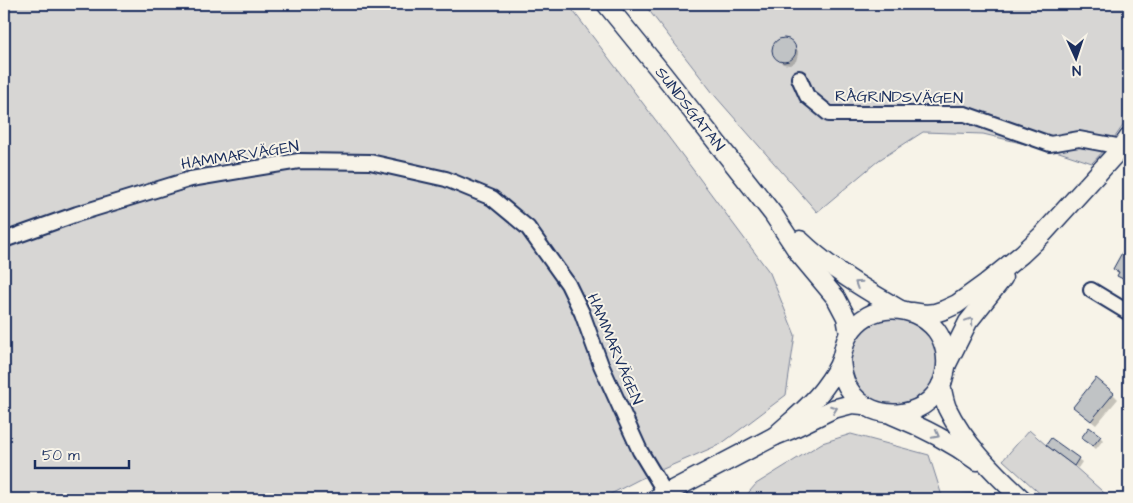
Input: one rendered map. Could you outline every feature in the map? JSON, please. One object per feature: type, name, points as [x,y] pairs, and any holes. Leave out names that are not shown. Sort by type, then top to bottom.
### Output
[{"type":"main road","name":"SUNDSGATAN","points":[[606,4],[773,214],[800,255],[839,303],[846,317],[849,334]]},
{"type":"main road","points":[[906,311],[922,317],[938,333],[944,348],[945,375],[936,394],[921,407],[902,414],[882,413],[863,405],[855,398],[844,380],[841,360],[844,344],[856,324],[871,314],[888,309],[906,311],[925,314],[935,313],[957,304],[1022,254],[1127,145]]},
{"type":"main road","name":"SUNDSGATAN","points":[[773,214],[813,253],[832,267],[876,296],[906,311]]},
{"type":"main road","points":[[946,364],[968,322],[1022,254]]},
{"type":"main road","points":[[775,436],[812,404],[841,360]]},
{"type":"main road","points":[[941,385],[946,407],[953,418],[980,456],[1022,499]]},
{"type":"main road","points":[[663,498],[775,436],[833,408],[852,404],[863,405]]},
{"type":"main road","points":[[892,414],[955,446],[1000,477]]},
{"type":"street","name":"RÅGRINDSVÄGEN","points":[[799,78],[808,96],[830,114],[965,114],[1050,144],[1080,139],[1127,145]]},
{"type":"street","name":"HAMMARVÄGEN","points":[[4,240],[77,214],[191,179],[298,161],[370,162],[446,179],[492,198],[528,228],[568,284],[582,313],[601,365],[663,498]]},
{"type":"street","points":[[1091,290],[1129,312]]},
{"type":"shaded area","points":[[4,4],[568,4],[770,273],[795,335],[786,395],[721,444],[640,479],[601,499],[4,499]]},
{"type":"shaded area","points":[[644,4],[1129,4],[1129,117],[1110,144],[1092,163],[1059,152],[983,134],[923,132],[879,160],[817,212],[716,97]]},
{"type":"shaded area","points":[[893,318],[910,321],[918,325],[930,337],[934,345],[937,362],[934,379],[930,387],[918,399],[910,403],[893,406],[876,403],[868,399],[856,387],[852,379],[849,362],[852,345],[856,337],[868,325],[876,321]]},
{"type":"shaded area","points":[[1029,430],[1111,499],[1046,499],[1003,460]]},
{"type":"shaded area","points":[[851,434],[929,455],[942,496],[978,493],[973,499],[743,499],[756,484],[822,443]]},
{"type":"building","points":[[784,38],[792,42],[796,50],[792,58],[784,62],[776,58],[772,50],[776,42]]},
{"type":"building","points":[[1124,249],[1129,253],[1129,287],[1123,283],[1125,280],[1117,276],[1119,272],[1113,269]]},
{"type":"building","points":[[1096,378],[1114,393],[1091,421],[1073,407]]},
{"type":"building","points":[[1089,427],[1101,436],[1093,446],[1081,438]]},
{"type":"building","points":[[1051,438],[1079,458],[1074,466],[1046,445]]}]
